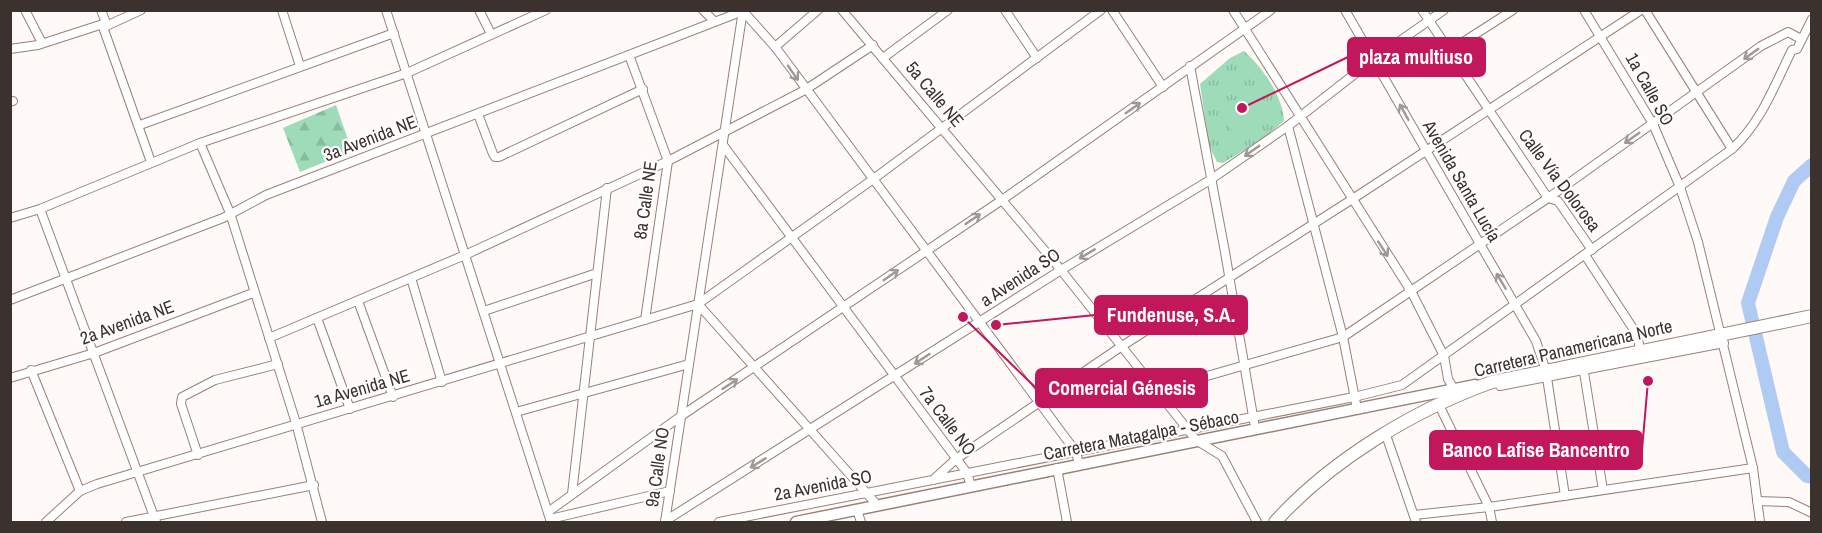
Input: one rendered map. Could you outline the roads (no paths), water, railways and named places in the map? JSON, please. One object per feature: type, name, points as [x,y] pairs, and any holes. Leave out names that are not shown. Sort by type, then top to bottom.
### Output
[{"type":"highway","name":"Carretera Panamericana Norte","points":[[1275,522],[1301,496],[1345,461],[1438,405],[1492,382],[1546,375],[1641,351],[1725,336],[1812,316]]},
{"type":"main road","name":"Carretera Matagalpa - Sébaco","points":[[796,522],[1196,440],[1254,423],[1357,410],[1492,382]]},
{"type":"street","points":[[25,10],[42,43]]},
{"type":"street","points":[[101,10],[151,162]]},
{"type":"street","points":[[10,49],[42,43],[105,25],[141,10]]},
{"type":"street","points":[[282,10],[300,66]]},
{"type":"street","points":[[386,10],[550,518]]},
{"type":"street","points":[[479,10],[491,34]]},
{"type":"street","points":[[10,218],[40,209],[200,143],[407,73],[546,10]]},
{"type":"street","points":[[703,10],[714,21]]},
{"type":"street","points":[[775,47],[818,10]]},
{"type":"street","name":"5a Calle NE","points":[[842,10],[1061,270],[1196,440],[1222,456],[1256,520]]},
{"type":"street","points":[[883,58],[948,10]]},
{"type":"street","points":[[1005,10],[1037,58]]},
{"type":"street","name":"1a Avenida NE","points":[[46,522],[80,491],[296,423],[393,397],[698,304],[872,180],[1101,10]]},
{"type":"street","points":[[1112,10],[1163,87]]},
{"type":"street","points":[[1233,10],[1351,200],[1411,291],[1444,356],[1448,379],[1455,389]]},
{"type":"street","points":[[550,518],[572,494],[681,416],[1002,200],[1271,10]]},
{"type":"street","name":"Avenida Santa Lucía","points":[[1345,10],[1536,341],[1546,375],[1565,496]]},
{"type":"street","name":"Calle Vía Dolorosa","points":[[1422,10],[1548,198],[1558,201],[1636,333],[1641,351]]},
{"type":"street","name":"a Avenida SO","points":[[665,522],[1061,270],[1209,180],[1288,126],[1444,10]]},
{"type":"street","points":[[1449,51],[1513,10]]},
{"type":"street","name":"1a Calle SO","points":[[1584,10],[1653,124],[1680,187],[1725,336]]},
{"type":"street","points":[[932,480],[956,459],[1122,346],[1643,10],[1732,149]]},
{"type":"street","points":[[743,11],[775,47],[924,252],[1076,452],[1079,464]]},
{"type":"street","name":"3a Avenida NE","points":[[10,300],[66,281],[230,213],[266,195],[743,11]]},
{"type":"street","name":"9a Calle NO","points":[[665,522],[743,11]]},
{"type":"street","name":"2a Avenida SO","points":[[719,522],[1188,430],[1254,423],[1401,385],[1680,187],[1747,136],[1792,50],[1797,50],[1812,19]]},
{"type":"street","points":[[1158,390],[1343,338],[1548,198],[1761,46],[1788,32],[1801,39]]},
{"type":"street","points":[[140,125],[394,33]]},
{"type":"street","points":[[269,338],[465,255],[668,161],[805,90],[873,45]]},
{"type":"street","name":"8a Calle NE","points":[[629,55],[668,161],[645,320]]},
{"type":"street","points":[[1190,66],[1254,423]]},
{"type":"street","points":[[478,114],[495,157],[643,89]]},
{"type":"street","points":[[1288,126],[1343,338],[1357,410]]},
{"type":"street","points":[[200,143],[230,213],[253,293],[296,423],[322,522]]},
{"type":"street","name":"7a Calle NO","points":[[723,145],[967,473],[971,486]]},
{"type":"street","points":[[572,494],[607,189]]},
{"type":"street","points":[[40,209],[154,520]]},
{"type":"street","points":[[484,311],[597,273]]},
{"type":"street","points":[[411,278],[442,382]]},
{"type":"street","name":"2a Avenida NE","points":[[10,378],[94,353],[253,293]]},
{"type":"street","points":[[358,301],[393,397]]},
{"type":"street","points":[[698,304],[753,369],[878,506]]},
{"type":"street","points":[[317,318],[350,409]]},
{"type":"street","points":[[1603,490],[1583,367],[1725,336],[1753,468],[1760,522]]},
{"type":"street","points":[[198,455],[181,404],[182,397],[215,380],[278,364]]},
{"type":"street","points":[[516,412],[689,364]]},
{"type":"street","points":[[31,370],[80,491]]},
{"type":"street","points":[[1438,405],[1489,507],[1492,522]]},
{"type":"street","points":[[1386,435],[1415,519],[1753,468]]},
{"type":"street","points":[[1057,468],[1066,522]]},
{"type":"street","points":[[126,522],[154,520],[314,485]]},
{"type":"street","points":[[550,518],[670,491]]},
{"type":"street","points":[[1757,501],[1789,502],[1812,513]]},
{"type":"street","points":[[857,510],[861,522]]},
{"type":"street","points":[[1245,522],[1256,520]]},
{"type":"waterway","points":[[1812,165],[1794,181],[1777,217],[1748,303],[1783,452],[1807,476],[1812,477]]},
{"type":"place","name":"plaza multiuso","points":[[1242,108]]},
{"type":"place","name":"Comercial Génesis","points":[[963,317]]},
{"type":"place","name":"Fundenuse, S.A.","points":[[996,325]]},
{"type":"place","name":"Banco Lafise Bancentro","points":[[1648,381]]}]
